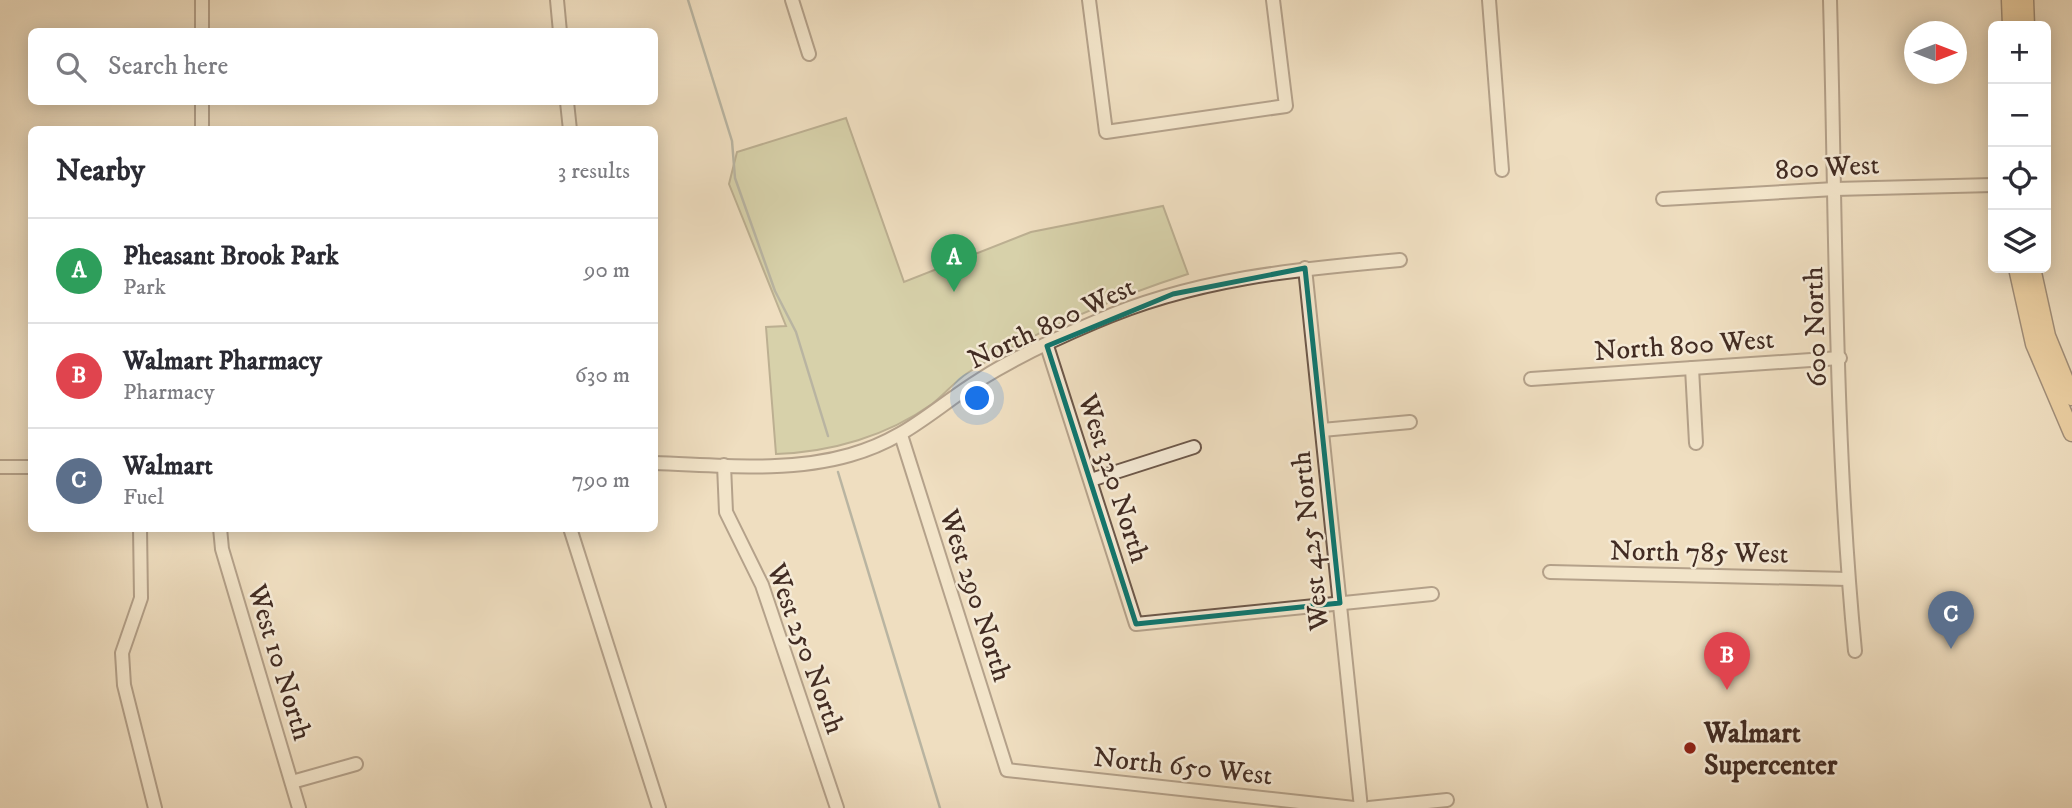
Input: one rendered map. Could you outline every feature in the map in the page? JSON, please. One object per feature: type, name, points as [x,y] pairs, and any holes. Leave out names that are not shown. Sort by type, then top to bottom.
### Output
[{"type":"main road","points":[[2010,0],[2011,21]]},
{"type":"main road","points":[[2025,0],[2026,21]]},
{"type":"main road","points":[[2018,273],[2034,344],[2072,433]]},
{"type":"main road","points":[[2033,273],[2047,336],[2072,397]]},
{"type":"street","points":[[202,0],[202,28]]},
{"type":"street","points":[[557,0],[560,28]]},
{"type":"street","points":[[792,0],[809,54]]},
{"type":"street","points":[[1089,0],[1106,132],[1286,106],[1273,0]]},
{"type":"street","points":[[1489,0],[1502,170]]},
{"type":"street","name":"600 North","points":[[1830,0],[1848,579],[1855,651]]},
{"type":"street","points":[[202,105],[202,126]]},
{"type":"street","points":[[567,105],[570,126]]},
{"type":"street","name":"800 West","points":[[1663,199],[1835,189],[1988,186]]},
{"type":"street","name":"North 800 West","points":[[658,463],[800,464],[831,460],[901,435],[981,379],[1095,322],[1173,294],[1246,276],[1400,260]]},
{"type":"street","name":"West 425 North","points":[[1305,268],[1361,808]]},
{"type":"street","name":"West 320 North","points":[[1047,346],[1136,624],[1339,603]]},
{"type":"street","name":"North 800 West","points":[[1531,379],[1840,358]]},
{"type":"street","points":[[1692,368],[1696,443]]},
{"type":"street","points":[[1322,430],[1410,422]]},
{"type":"street","name":"West 290 North","points":[[901,435],[1007,770]]},
{"type":"street","points":[[1091,480],[1194,447]]},
{"type":"street","name":"West 250 North","points":[[724,465],[726,512],[731,527],[762,585],[837,808]]},
{"type":"street","points":[[0,467],[28,467]]},
{"type":"street","points":[[140,532],[141,598],[122,653],[122,664],[124,685],[155,808]]},
{"type":"street","name":"West 10 North","points":[[220,532],[222,550],[299,808]]},
{"type":"street","points":[[571,532],[659,808]]},
{"type":"street","name":"North 785 West","points":[[1550,572],[1848,579]]},
{"type":"street","points":[[1339,603],[1432,594]]},
{"type":"street","points":[[292,782],[356,764]]},
{"type":"street","name":"North 650 West","points":[[1007,770],[1354,808]]},
{"type":"street","points":[[1369,808],[1447,800]]},
{"type":"highlighted area","points":[[1305,268],[1340,603],[1136,624],[1047,346],[1173,294]]},
{"type":"green space","points":[[846,118],[904,282],[1031,232],[1163,206],[1188,274],[1104,304],[993,357],[959,379],[932,404],[897,425],[838,446],[776,454],[766,327],[786,326],[729,184],[737,152]]},
{"type":"waterway","points":[[688,0],[732,141],[735,178],[775,291],[796,332],[828,436]]},
{"type":"waterway","points":[[838,472],[940,808]]},
{"type":"place","name":"Pheasant Brook Park","points":[[954,292]]},
{"type":"place","name":"Walmart","points":[[1951,649]]},
{"type":"place","name":"Walmart Pharmacy","points":[[1727,690]]},
{"type":"place","name":"Walmart Supercenter","points":[[1690,748]]}]
